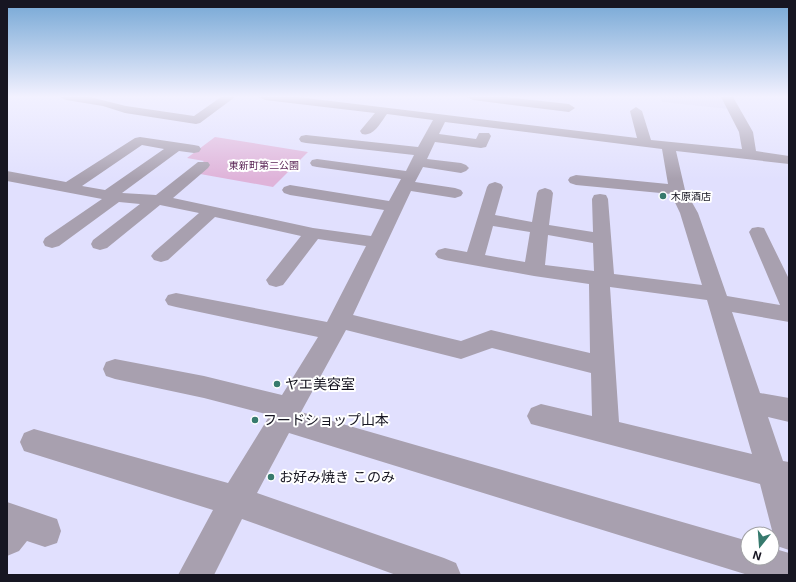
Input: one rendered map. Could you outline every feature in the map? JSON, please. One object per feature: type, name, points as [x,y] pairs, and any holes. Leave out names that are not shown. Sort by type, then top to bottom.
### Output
[{"type":"street","points":[[367,131],[372,124]]},
{"type":"street","points":[[196,575],[235,501],[337,326],[394,207],[431,136],[443,124]]},
{"type":"street","points":[[545,124],[644,144],[749,154],[789,160]]},
{"type":"street","points":[[639,124],[644,144]]},
{"type":"street","points":[[743,124],[751,145],[749,154]]},
{"type":"street","points":[[431,136],[481,144],[484,136]]},
{"type":"street","points":[[306,139],[414,169],[455,193]]},
{"type":"street","points":[[68,188],[140,141],[194,149]]},
{"type":"street","points":[[668,146],[677,190],[689,212],[750,402],[780,474],[789,534]]},
{"type":"street","points":[[52,242],[176,147]]},
{"type":"street","points":[[317,163],[414,169],[461,168]]},
{"type":"street","points":[[100,244],[203,165]]},
{"type":"street","points":[[7,176],[112,196],[158,200],[313,233],[377,242]]},
{"type":"street","points":[[576,180],[677,190]]},
{"type":"street","points":[[474,259],[495,187]]},
{"type":"street","points":[[290,190],[394,207]]},
{"type":"street","points":[[534,270],[546,193]]},
{"type":"street","points":[[600,200],[606,432]]},
{"type":"street","points":[[161,256],[212,212]]},
{"type":"street","points":[[485,219],[602,239]]},
{"type":"street","points":[[758,232],[789,302]]},
{"type":"street","points":[[276,280],[313,233]]},
{"type":"street","points":[[445,254],[534,270],[601,279],[717,298],[789,314]]},
{"type":"street","points":[[176,300],[337,326],[462,350],[491,339],[604,366]]},
{"type":"street","points":[[115,369],[204,387],[740,556]]},
{"type":"street","points":[[750,402],[789,410]]},
{"type":"street","points":[[541,416],[780,474]]},
{"type":"street","points":[[34,442],[235,501],[444,575]]},
{"type":"street","points":[[775,566],[789,570]]},
{"type":"green space","name":"東新町第二公園","points":[[215,137],[308,152],[273,187],[189,172],[204,161],[187,158]]},
{"type":"place","name":"木原酒店","points":[[663,196]]},
{"type":"place","name":"ヤエ美容室","points":[[277,384]]},
{"type":"place","name":"フードショップ山本","points":[[255,420]]},
{"type":"place","name":"お好み焼き このみ","points":[[271,477]]}]
